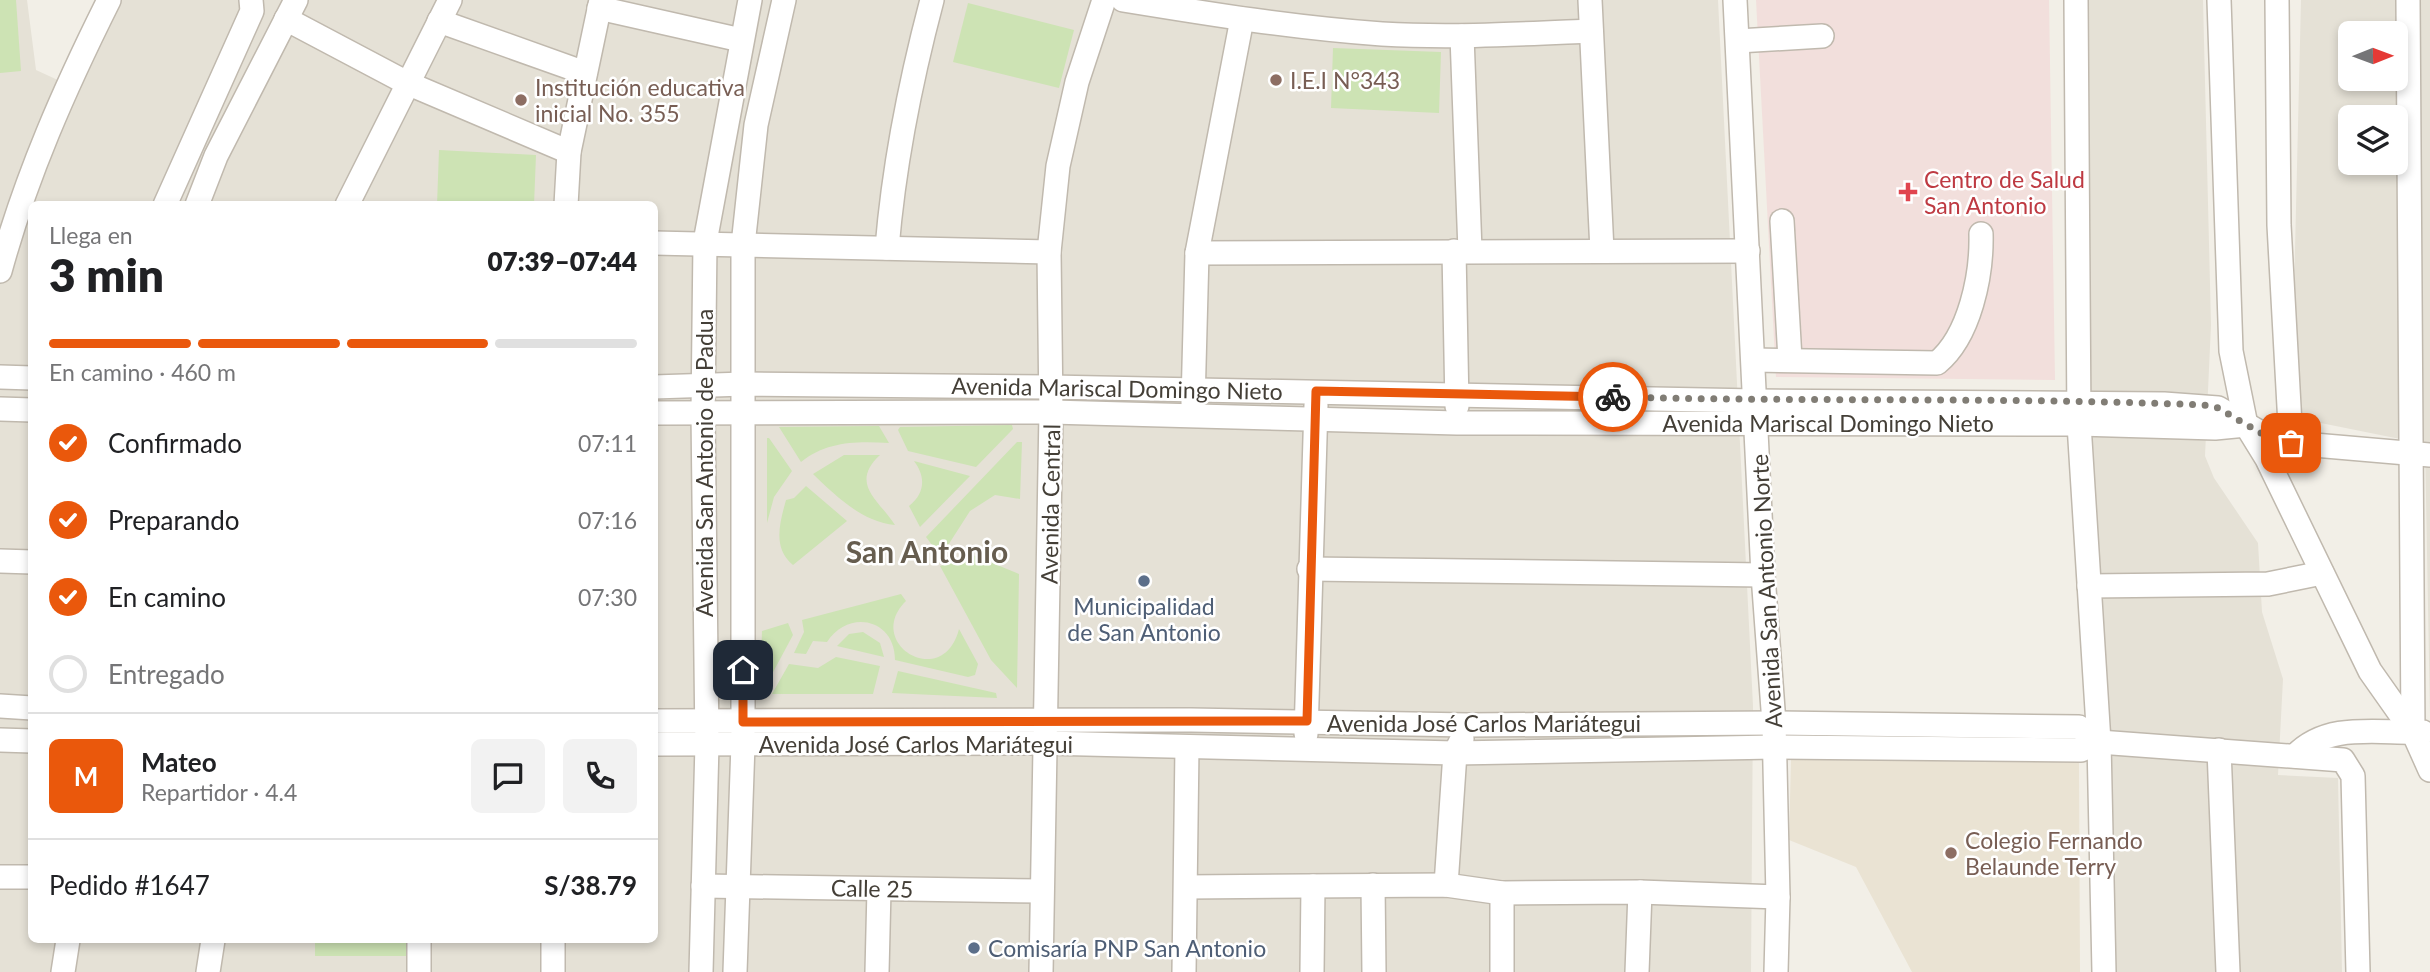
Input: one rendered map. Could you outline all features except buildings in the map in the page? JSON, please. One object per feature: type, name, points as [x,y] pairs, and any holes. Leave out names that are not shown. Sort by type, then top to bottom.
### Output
[{"type":"street","points":[[0,271],[22,200],[57,106],[108,0]]},
{"type":"street","points":[[167,201],[252,11],[251,0]]},
{"type":"street","name":"Avenida San Antonio de Padua","points":[[701,972],[706,733],[703,413],[705,242],[750,0]]},
{"type":"street","name":"Avenida San Antonio de Padua","points":[[734,972],[743,733],[743,245],[756,125],[784,0]]},
{"type":"street","points":[[887,248],[893,174],[907,95],[932,0]]},
{"type":"street","name":"Avenida Central","points":[[1041,972],[1051,412],[1049,251],[1061,154],[1077,82],[1104,0]]},
{"type":"street","points":[[1123,0],[1242,19],[1382,34],[1462,36],[1591,32]]},
{"type":"street","points":[[1590,0],[1602,251]]},
{"type":"street","name":"Avenida San Antonio Norte","points":[[1735,0],[1763,575],[1774,723],[1778,897],[1776,972]]},
{"type":"street","points":[[2076,0],[2079,413],[2099,742],[2104,972]]},
{"type":"street","points":[[2219,0],[2231,351],[2246,425],[2267,459],[2370,671],[2422,732]]},
{"type":"street","points":[[2277,0],[2279,225],[2291,443]]},
{"type":"street","points":[[2408,0],[2422,455],[2422,732],[2430,770]]},
{"type":"street","points":[[566,201],[569,152],[600,4],[741,40]]},
{"type":"street","points":[[199,201],[216,156],[291,10],[407,83],[569,152]]},
{"type":"street","points":[[349,201],[445,10],[585,73]]},
{"type":"street","points":[[1193,416],[1197,253],[1242,19]]},
{"type":"street","points":[[1457,423],[1462,251],[1462,36]]},
{"type":"street","points":[[1738,41],[1822,36]]},
{"type":"street","points":[[1782,221],[1790,359]]},
{"type":"street","points":[[1754,360],[1937,363],[1956,343],[1980,279],[1982,234]]},
{"type":"street","points":[[658,243],[1049,251]]},
{"type":"street","points":[[1197,253],[1748,251]]},
{"type":"street","points":[[0,377],[28,378]]},
{"type":"street","name":"Avenida Mariscal Domingo Nieto","points":[[658,387],[744,384],[1457,393],[1757,412]]},
{"type":"street","points":[[1255,418],[1257,390]]},
{"type":"street","points":[[1305,747],[1316,391]]},
{"type":"street","points":[[0,409],[28,410]]},
{"type":"street","name":"Avenida Mariscal Domingo Nieto","points":[[658,413],[1051,412],[1457,423],[1757,412],[2079,413],[2215,428],[2246,425],[2266,436],[2291,443],[2422,455]]},
{"type":"street","points":[[0,561],[28,562]]},
{"type":"street","points":[[1309,569],[1763,575]]},
{"type":"street","points":[[2089,586],[2268,584],[2322,573]]},
{"type":"street","points":[[0,706],[28,708]]},
{"type":"street","name":"Avenida José Carlos Mariátegui","points":[[658,743],[706,733],[1046,732],[1307,721],[1468,725],[1774,723],[2079,727],[2099,742]]},
{"type":"street","name":"Avenida José Carlos Mariátegui","points":[[658,722],[706,733]]},
{"type":"street","points":[[1446,885],[1455,753],[1468,725]]},
{"type":"street","points":[[2295,756],[2305,746],[2324,736],[2356,731],[2422,732]]},
{"type":"street","name":"Avenida José Carlos Mariátegui","points":[[1046,732],[1187,747],[1305,747],[1455,753],[1774,747],[2081,750],[2099,742],[2343,760],[2353,776],[2358,972]]},
{"type":"street","points":[[0,740],[28,741]]},
{"type":"street","points":[[1184,972],[1187,747]]},
{"type":"street","points":[[2219,750],[2228,972]]},
{"type":"street","points":[[0,877],[28,877]]},
{"type":"street","points":[[1186,887],[1446,885],[1502,893],[1640,892],[1778,897]]},
{"type":"street","name":"Calle 25","points":[[703,886],[1041,891]]},
{"type":"street","points":[[1312,972],[1313,886]]},
{"type":"street","points":[[1373,886],[1374,972]]},
{"type":"street","points":[[877,972],[879,889]]},
{"type":"street","points":[[1637,972],[1640,892]]},
{"type":"street","points":[[1502,893],[1502,972]]},
{"type":"street","points":[[63,972],[68,943]]},
{"type":"street","points":[[208,972],[213,943]]},
{"type":"street","points":[[419,943],[419,972]]},
{"type":"street","points":[[553,943],[553,972]]},
{"type":"shaded area","points":[[0,0],[27,0],[36,70],[73,87],[116,0],[1718,0],[1753,706],[1751,972],[0,972]]},
{"type":"shaded area","name":"Centro de Salud San Antonio","points":[[1756,0],[2049,0],[2055,380],[1776,377]]},
{"type":"shaded area","points":[[2085,0],[2203,0],[2211,325],[2205,456],[2214,478],[2258,543],[2262,612],[2283,679],[2278,775],[2338,778],[2342,972],[2098,972]]},
{"type":"shaded area","points":[[2301,0],[2430,0],[2430,714],[2425,444],[2291,417]]},
{"type":"shaded area","name":"Colegio Fernando Belaunde Terry","points":[[1811,749],[2071,757],[2079,763],[2080,972],[1912,972],[1856,867],[1789,840],[1791,760],[1802,759]]},
{"type":"green space","points":[[0,0],[16,0],[21,71],[0,73]]},
{"type":"green space","points":[[968,3],[1074,30],[1059,88],[953,62]]},
{"type":"green space","points":[[1333,48],[1441,52],[1439,113],[1331,108]]},
{"type":"green space","points":[[439,150],[536,155],[534,201],[437,201]]},
{"type":"green space","points":[[1012,425],[1013,429],[976,467],[908,451],[898,430],[900,427]]},
{"type":"green space","points":[[879,426],[889,443],[865,442],[832,446],[801,462],[779,427]]},
{"type":"green space","points":[[767,438],[792,471],[774,497],[767,523]]},
{"type":"green space","points":[[1017,442],[1022,442],[1020,499],[995,495],[970,511],[945,550],[932,545],[926,537]]},
{"type":"green space","points":[[844,455],[880,455],[871,465],[867,483],[875,500],[895,525],[883,523],[861,513],[840,499],[813,474]]},
{"type":"green space","points":[[914,461],[970,476],[920,527],[909,506],[918,496],[922,485],[921,473]]},
{"type":"green space","points":[[806,486],[847,521],[793,565],[782,551],[780,526],[786,500],[794,498]]},
{"type":"green space","points":[[963,551],[1019,574],[1017,688],[991,660],[940,566],[957,561]]},
{"type":"green space","points":[[901,594],[906,601],[895,617],[894,632],[900,645],[910,654],[924,659],[938,657],[950,648],[959,629],[978,664],[975,675],[968,677],[895,660],[893,646],[887,635],[879,627],[869,623],[846,625],[827,642],[813,641],[806,654],[794,653],[804,632],[802,620]]},
{"type":"green space","points":[[788,623],[793,635],[764,689],[760,688],[762,631]]},
{"type":"green space","points":[[863,632],[880,643],[884,657],[837,646],[849,634]]},
{"type":"green space","points":[[836,657],[880,666],[873,694],[772,694],[789,664],[818,668]]},
{"type":"green space","points":[[898,671],[996,693],[997,698],[892,693]]},
{"type":"green space","points":[[315,943],[407,943],[407,956],[315,956]]},
{"type":"way so far","points":[[1613,397],[1756,401],[2079,401],[2204,405],[2218,408],[2266,436],[2291,443]]},
{"type":"place","name":"I.E.I N°343","points":[[1276,80]]},
{"type":"place","name":"Institución educativa inicial No. 355","points":[[521,100]]},
{"type":"place","name":"Centro de Salud San Antonio","points":[[1908,192]]},
{"type":"place","name":"Municipalidad de San Antonio","points":[[1144,581]]},
{"type":"place","name":"Colegio Fernando Belaunde Terry","points":[[1951,853]]},
{"type":"place","name":"Comisaría PNP San Antonio","points":[[974,948]]},
{"type":"district","name":"San Antonio","points":[[927,551]]},
{"type":"route","points":[[743,670],[743,722],[1307,721],[1309,569],[1316,391],[1613,397]]}]
